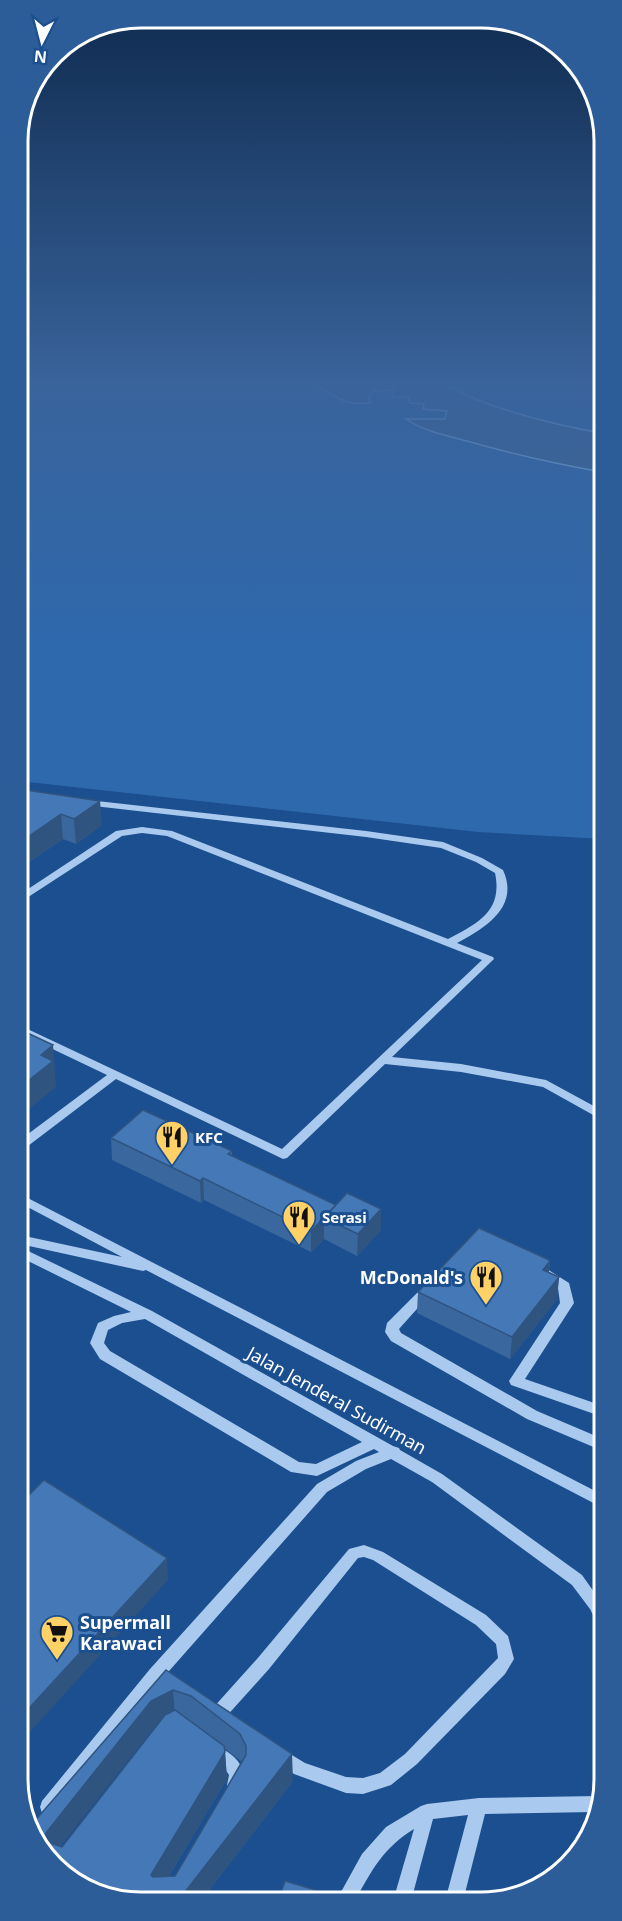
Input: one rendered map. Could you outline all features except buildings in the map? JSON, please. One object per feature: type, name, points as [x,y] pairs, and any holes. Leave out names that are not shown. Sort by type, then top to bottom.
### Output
[{"type":"street","points":[[80,802],[366,834],[443,845],[479,860],[500,872],[504,885],[502,903],[480,926],[449,943]]},
{"type":"street","points":[[169,833],[182,814]]},
{"type":"street","points":[[28,1033],[283,1155],[489,959],[169,833],[142,830],[118,834],[29,894]]},
{"type":"street","points":[[383,1060],[461,1068],[546,1084],[593,1110]]},
{"type":"street","points":[[28,1140],[115,1074]]},
{"type":"street","name":"Jalan Jenderal Sudirman","points":[[28,1202],[593,1497]]},
{"type":"street","points":[[28,1242],[155,1269]]},
{"type":"street","name":"Jalan Jenderal Sudirman","points":[[28,1256],[147,1314],[437,1478],[576,1580],[593,1602]]},
{"type":"street","points":[[531,1265],[564,1286],[567,1303],[516,1381],[593,1409]]},
{"type":"street","points":[[440,1277],[392,1327],[392,1332],[396,1337],[532,1415],[593,1441]]},
{"type":"street","points":[[147,1314],[119,1319],[104,1327],[98,1343],[105,1355],[296,1468],[317,1470],[376,1442]]},
{"type":"street","points":[[39,1817],[156,1674],[322,1488],[362,1465],[394,1452]]},
{"type":"street","points":[[218,1714],[263,1664],[354,1553],[364,1551],[378,1556],[481,1620],[503,1641],[506,1659],[499,1670],[411,1759],[385,1779],[363,1786],[346,1785],[300,1769],[272,1751]]},
{"type":"street","points":[[156,1674],[174,1685]]},
{"type":"street","points":[[200,1702],[236,1726]]},
{"type":"street","points":[[205,1744],[233,1767],[237,1774],[237,1781],[226,1802]]},
{"type":"street","points":[[350,1892],[368,1860],[392,1833],[427,1812],[479,1806],[591,1804]]},
{"type":"street","points":[[456,1892],[479,1806]]},
{"type":"street","points":[[405,1892],[427,1812]]},
{"type":"shaded area","points":[[29,470],[594,470],[594,838],[478,832],[29,782]]},
{"type":"place","name":"KFC","points":[[172,1166]]},
{"type":"place","name":"Serasi","points":[[299,1246]]},
{"type":"place","name":"McDonald's","points":[[486,1306]]},
{"type":"place","name":"Supermall Karawaci","points":[[57,1661]]}]
